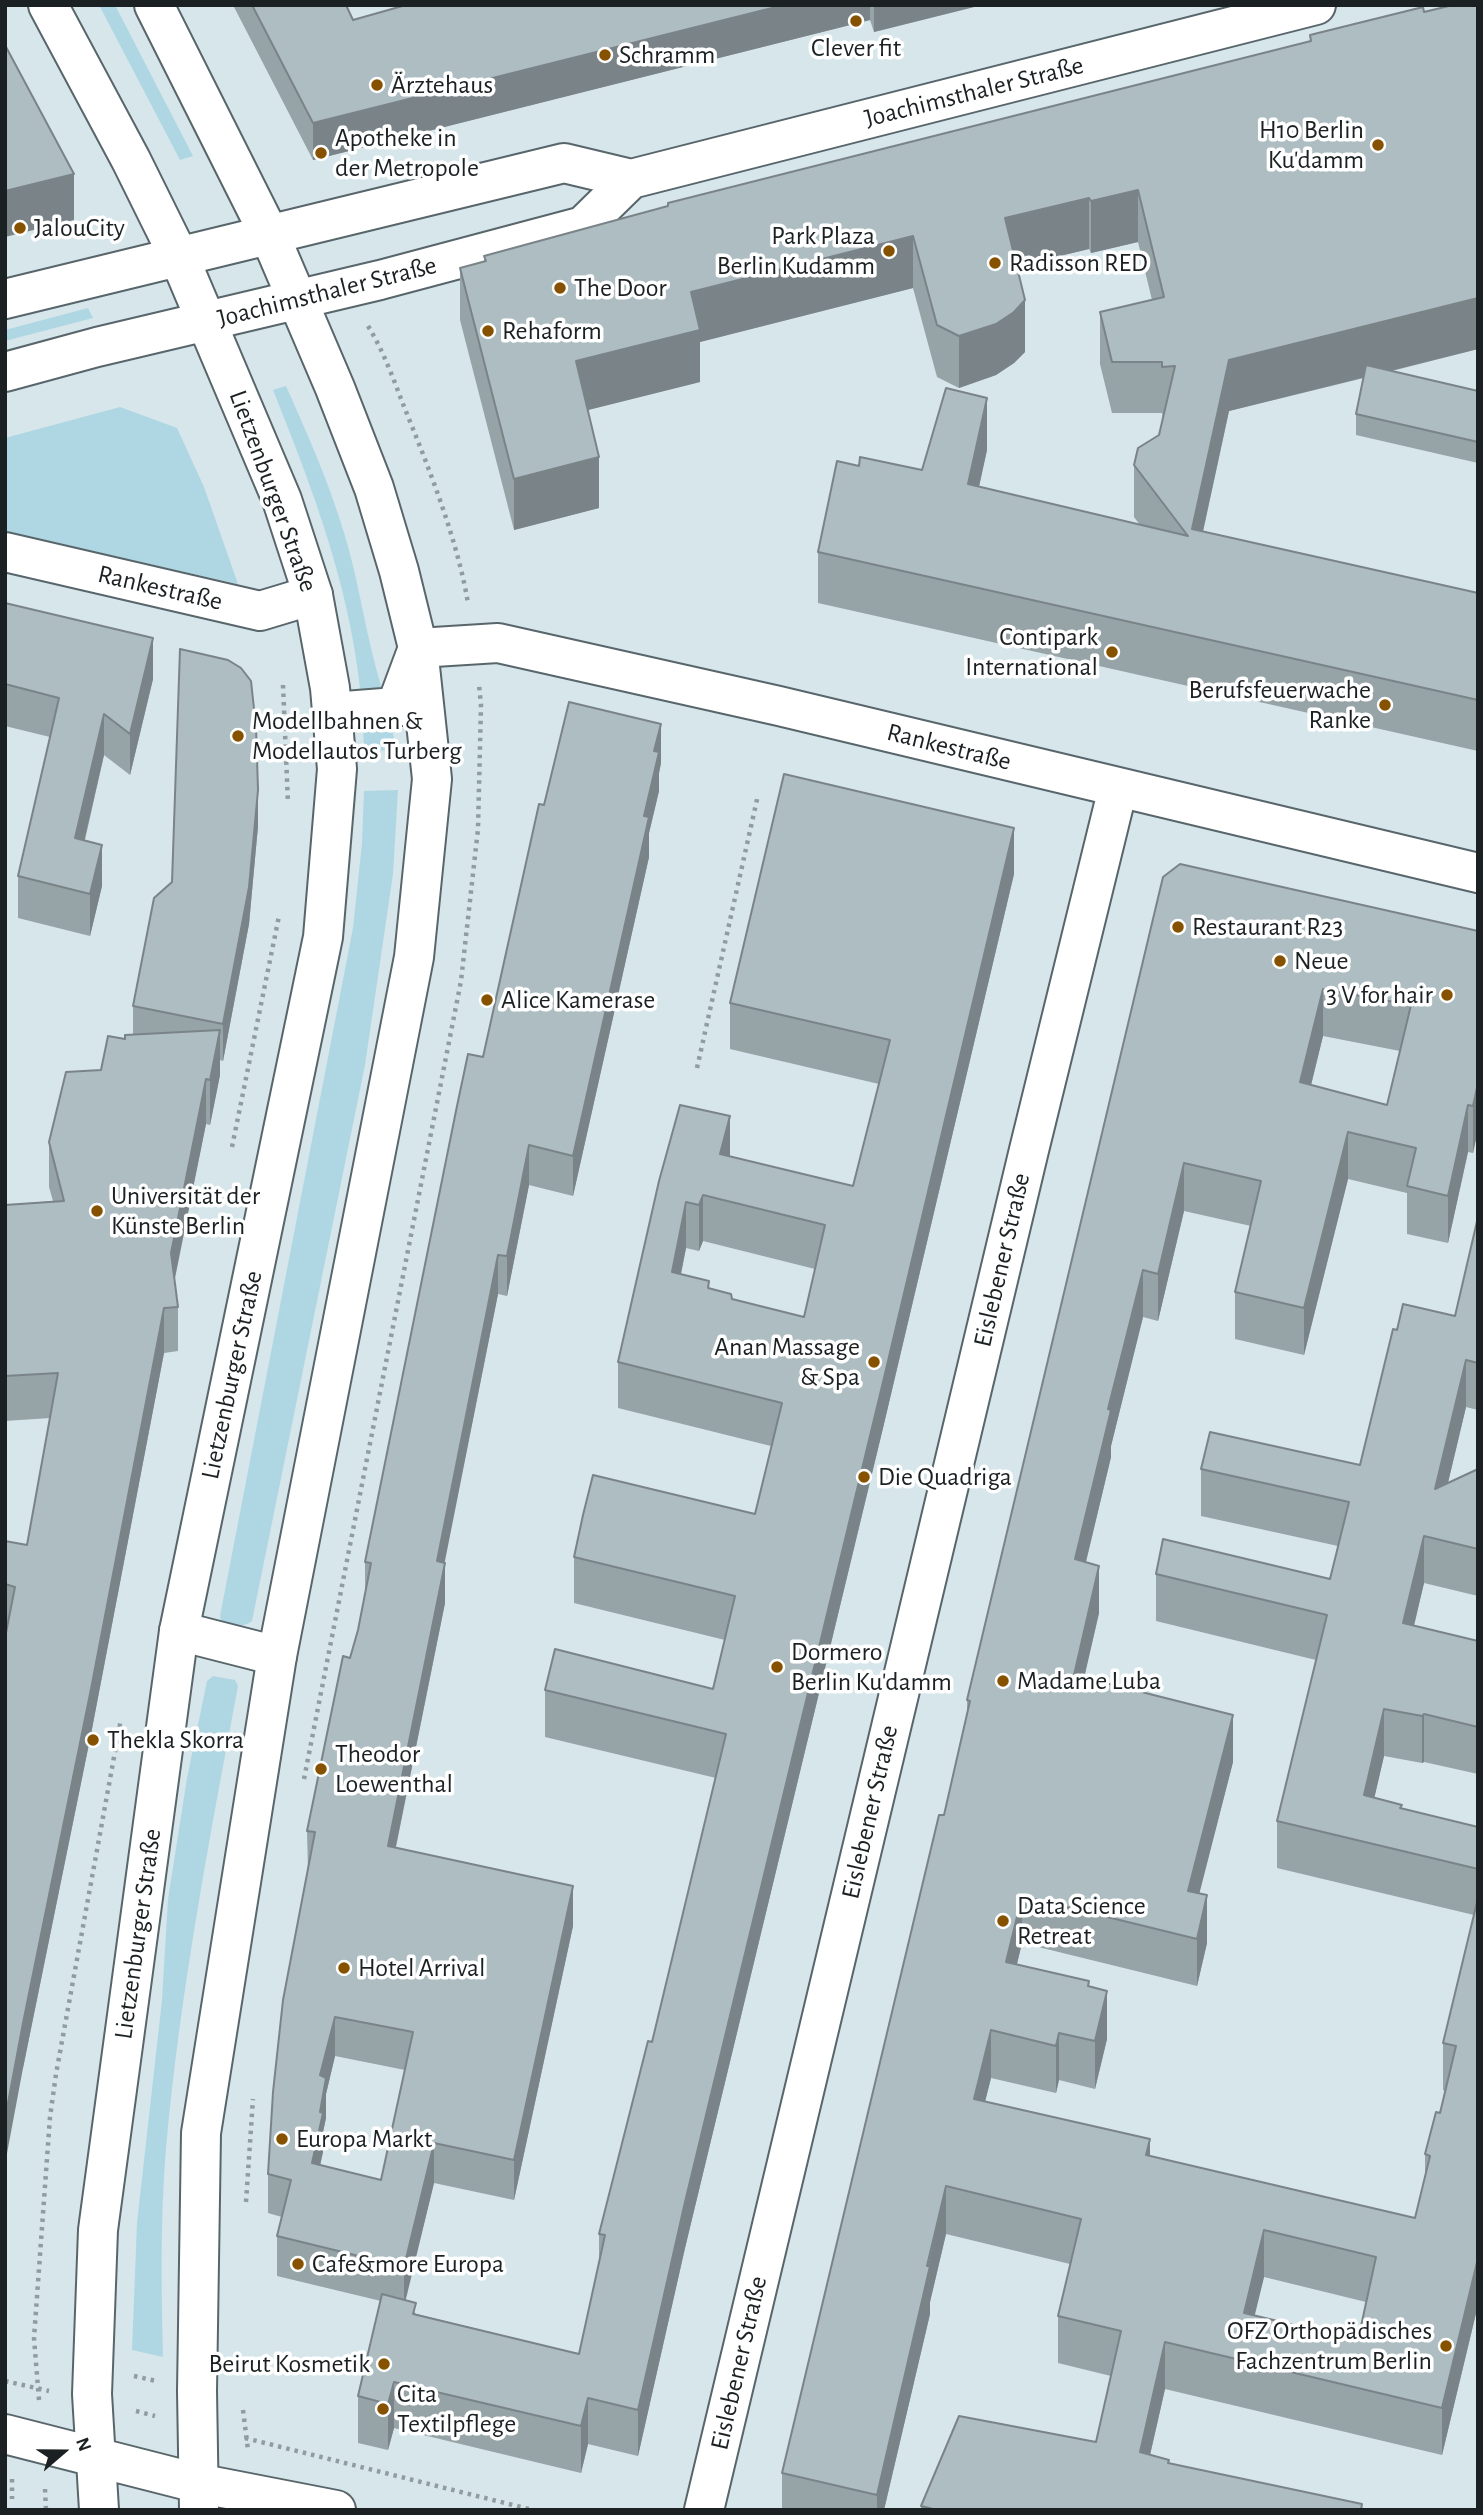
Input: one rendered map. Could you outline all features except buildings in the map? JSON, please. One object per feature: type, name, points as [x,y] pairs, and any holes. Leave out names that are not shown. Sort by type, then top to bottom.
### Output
[{"type":"main road","name":"Lietzenburger Straße","points":[[48,5],[131,160],[179,257],[282,500],[313,595],[332,712],[337,769],[323,937],[179,1631],[99,2230],[92,2394],[99,2510]]},
{"type":"main road","points":[[154,5],[270,236],[374,488],[418,648],[432,779],[414,957],[277,1656],[201,2133],[198,2496]]},
{"type":"main road","name":"Joachimsthaler Straße","points":[[5,299],[564,163],[631,179],[1316,5]]},
{"type":"main road","name":"Joachimsthaler Straße","points":[[5,372],[97,347],[380,280],[583,226],[631,179]]},
{"type":"main road","name":"Rankestraße","points":[[5,552],[260,611],[313,595]]},
{"type":"main road","name":"Rankestraße","points":[[418,648],[498,643],[766,703],[1478,873]]},
{"type":"main road","points":[[332,712],[396,707],[418,648]]},
{"type":"main road","name":"Eislebener Straße","points":[[704,2510],[1022,1177],[1118,788]]},
{"type":"main road","points":[[179,1631],[277,1656]]},
{"type":"main road","points":[[5,2434],[95,2458],[198,2496],[336,2510]]},
{"type":"path","points":[[387,363],[431,477],[466,592]]},
{"type":"path","points":[[283,681],[288,804]]},
{"type":"path","points":[[303,1787],[461,981],[478,829],[481,705]]},
{"type":"path","points":[[696,1068],[758,794]]},
{"type":"path","points":[[231,1154],[281,904]]},
{"type":"path","points":[[34,2338],[50,2117],[56,2074],[123,1707]]},
{"type":"path","points":[[245,2214],[253,2091]]},
{"type":"path","points":[[133,2376],[163,2383]]},
{"type":"path","points":[[308,2453],[533,2510]]},
{"type":"shaded area","points":[[99,5],[115,5],[193,156],[180,160]]},
{"type":"shaded area","points":[[88,308],[93,318],[5,341],[5,330]]},
{"type":"shaded area","points":[[286,386],[326,479],[345,536],[396,750],[364,751],[356,656],[336,566],[307,478],[273,390]]},
{"type":"shaded area","points":[[120,407],[177,428],[204,487],[238,584],[5,532],[5,438]]},
{"type":"shaded area","points":[[398,790],[393,874],[365,1065],[252,1621],[245,1625],[233,1625],[221,1621],[220,1616],[353,928],[362,843],[364,791]]},
{"type":"shaded area","points":[[213,1676],[235,1680],[238,1686],[208,1847],[175,2063],[163,2207],[163,2357],[132,2350],[137,2223],[162,2000],[168,1899],[187,1778],[207,1681]]},
{"type":"place","name":"Clever fit","points":[[856,21]]},
{"type":"place","name":"Schramm","points":[[605,55]]},
{"type":"place","name":"Ärztehaus","points":[[377,85]]},
{"type":"place","name":"H10 Berlin Ku'damm","points":[[1378,145]]},
{"type":"place","name":"Apotheke in der Metropole","points":[[321,153]]},
{"type":"place","name":"JalouCity","points":[[20,228]]},
{"type":"place","name":"Park Plaza Berlin Kudamm","points":[[889,251]]},
{"type":"place","name":"Radisson RED","points":[[995,263]]},
{"type":"place","name":"The Door","points":[[560,288]]},
{"type":"place","name":"Rehaform","points":[[488,331]]},
{"type":"place","name":"Contipark International","points":[[1112,652]]},
{"type":"place","name":"Berufsfeuerwache Ranke","points":[[1385,705]]},
{"type":"place","name":"Modellbahnen & Modellautos Turberg","points":[[238,736]]},
{"type":"place","name":"Restaurant R23","points":[[1178,927]]},
{"type":"place","name":"Neue","points":[[1280,961]]},
{"type":"place","name":"3 V for hair","points":[[1447,995]]},
{"type":"place","name":"Alice Kamerase","points":[[487,1000]]},
{"type":"place","name":"Universität der Künste Berlin","points":[[97,1211]]},
{"type":"place","name":"Anan Massage & Spa","points":[[874,1362]]},
{"type":"place","name":"Die Quadriga","points":[[864,1477]]},
{"type":"place","name":"Dormero Berlin Ku'damm","points":[[777,1667]]},
{"type":"place","name":"Madame Luba","points":[[1003,1681]]},
{"type":"place","name":"Thekla Skorra","points":[[93,1740]]},
{"type":"place","name":"Theodor Loewenthal","points":[[321,1769]]},
{"type":"place","name":"Data Science Retreat","points":[[1003,1921]]},
{"type":"place","name":"Hotel Arrival","points":[[344,1968]]},
{"type":"place","name":"Europa Markt","points":[[282,2139]]},
{"type":"place","name":"Cafe&more Europa","points":[[298,2264]]},
{"type":"place","name":"OFZ Orthopädisches Fachzentrum Berlin","points":[[1446,2346]]},
{"type":"place","name":"Beirut Kosmetik","points":[[384,2364]]},
{"type":"place","name":"Cita Textilpflege","points":[[383,2409]]}]
